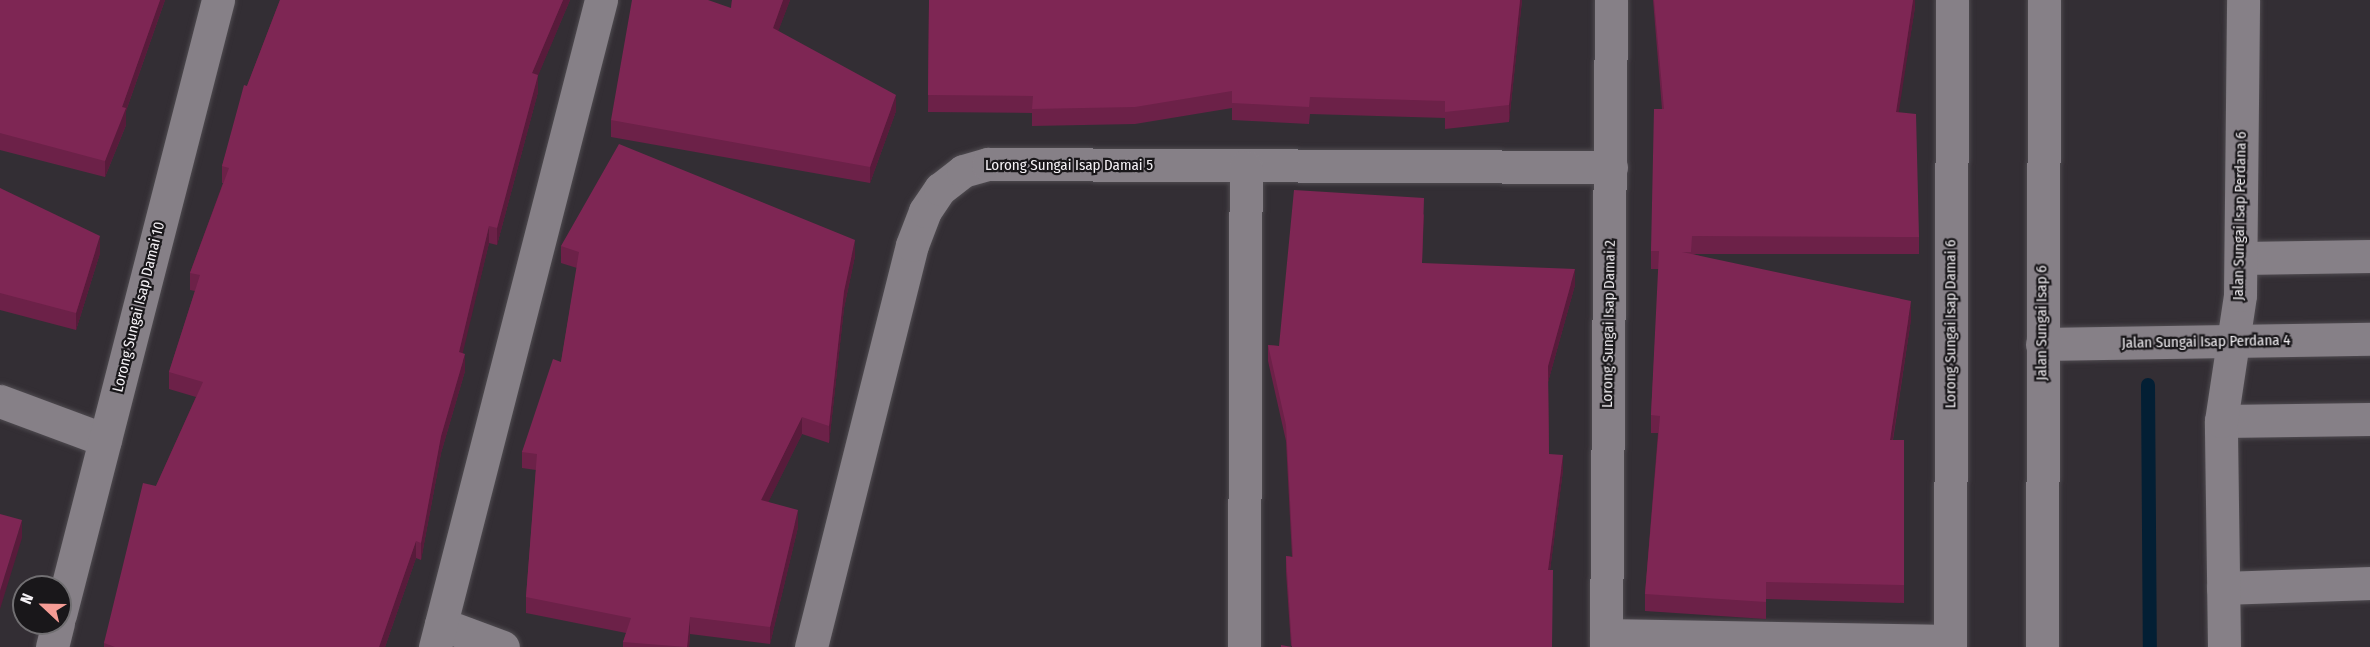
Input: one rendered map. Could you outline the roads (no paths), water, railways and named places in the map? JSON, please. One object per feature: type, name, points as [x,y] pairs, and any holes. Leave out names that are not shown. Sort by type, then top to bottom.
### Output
[{"type":"street","name":"Lorong Sungai Isap Damai 10","points":[[70,575],[218,0]]},
{"type":"street","points":[[503,647],[438,635],[601,0]]},
{"type":"street","name":"Lorong Sungai Isap Damai 2","points":[[1606,641],[1611,0]]},
{"type":"street","name":"Lorong Sungai Isap Damai 6","points":[[1950,644],[1952,0]]},
{"type":"street","name":"Jalan Sungai Isap 6","points":[[2042,647],[2043,0]]},
{"type":"street","name":"Jalan Sungai Isap Perdana 6","points":[[2224,647],[2221,421],[2242,258],[2243,0]]},
{"type":"street","name":"Lorong Sungai Isap Damai 5","points":[[811,647],[912,245],[925,211],[940,189],[963,171],[988,164],[1246,167],[1611,166]]},
{"type":"street","points":[[1244,647],[1246,167]]},
{"type":"street","points":[[2242,258],[2370,256]]},
{"type":"street","name":"Jalan Sungai Isap Perdana 4","points":[[2042,344],[2370,339]]},
{"type":"street","points":[[0,401],[105,440]]},
{"type":"street","points":[[2221,421],[2370,419]]},
{"type":"street","points":[[2223,588],[2370,583]]},
{"type":"street","points":[[1606,641],[1950,644]]},
{"type":"waterway","points":[[2148,385],[2150,647]]}]
